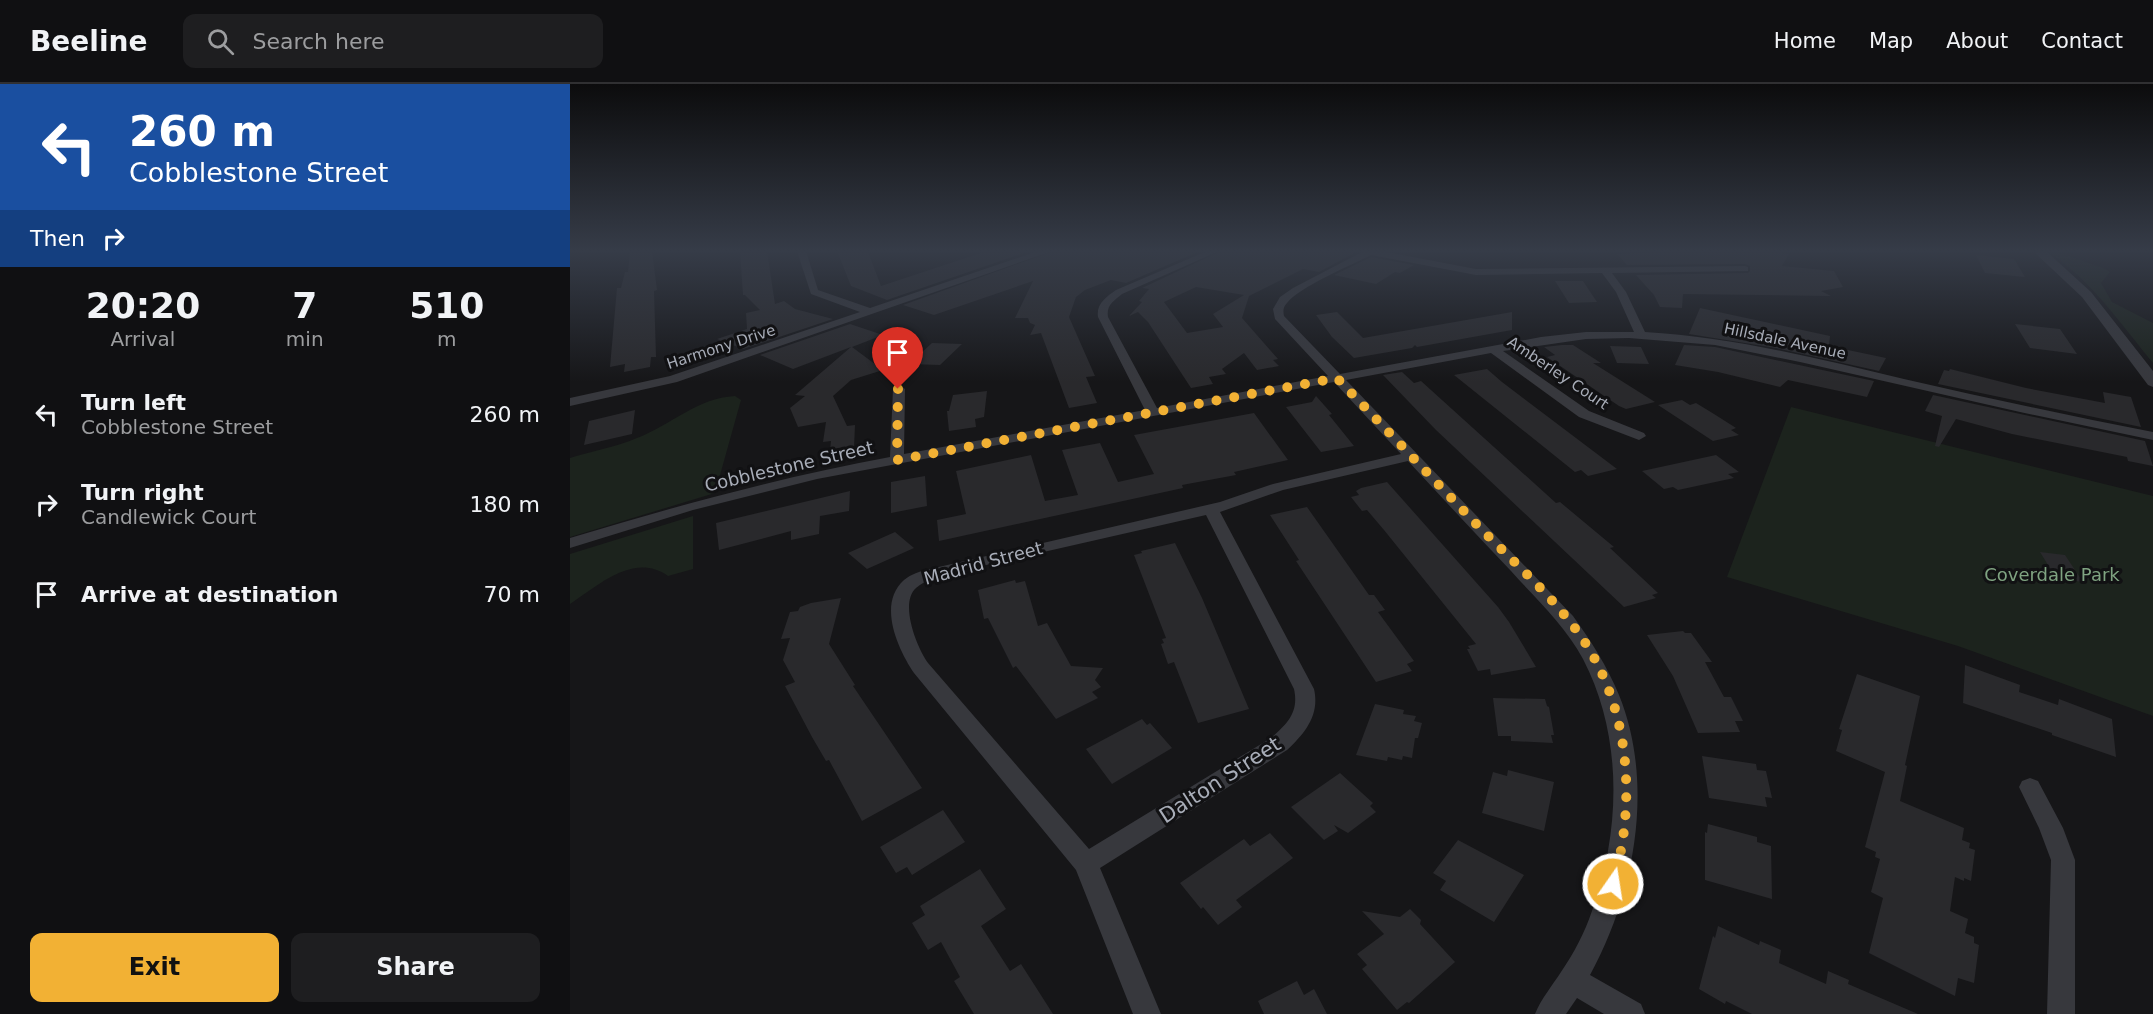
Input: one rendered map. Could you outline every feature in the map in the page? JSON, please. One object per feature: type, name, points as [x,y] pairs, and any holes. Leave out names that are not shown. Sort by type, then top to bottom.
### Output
[{"type":"street","points":[[821,294],[870,312]]},
{"type":"street","name":"Harmony Drive","points":[[570,402],[673,379],[921,294]]},
{"type":"street","points":[[1116,294],[1107,301],[1102,310],[1103,317],[1153,412]]},
{"type":"street","points":[[1289,294],[1284,298],[1278,309],[1279,317],[1567,620],[1590,652],[1614,705],[1624,747],[1627,794],[1617,872],[1601,923],[1573,980],[1549,1014]]},
{"type":"street","points":[[1622,294],[1640,333]]},
{"type":"street","points":[[2086,294],[2153,382]]},
{"type":"street","name":"Hillsdale Avenue","points":[[1337,378],[1566,337],[1640,333],[1700,339],[1757,349],[2028,411],[2153,436]]},
{"type":"street","name":"Amberley Court","points":[[1493,349],[1584,414],[1639,436]]},
{"type":"street","name":"Cobblestone Street","points":[[570,543],[759,488],[1337,378]]},
{"type":"street","points":[[897,460],[898,389]]},
{"type":"street","name":"Madrid Street","points":[[1147,1014],[1086,864],[921,668],[906,641],[900,599],[908,587],[933,573],[1211,509],[1278,487],[1412,456]]},
{"type":"street","name":"Dalton Street","points":[[1086,864],[1279,744],[1301,722],[1307,711],[1308,701],[1304,689],[1211,509]]},
{"type":"street","points":[[2030,787],[2051,828],[2063,860],[2061,1014]]},
{"type":"street","points":[[1573,980],[1631,1014]]},
{"type":"green space","points":[[2096,294],[2108,294],[2112,302],[2153,323],[2153,363]]},
{"type":"green space","points":[[735,396],[741,400],[715,493],[570,537],[570,458],[629,441],[649,433],[696,407],[721,398]]},
{"type":"green space","name":"Coverdale Park","points":[[1791,407],[2153,496],[2153,716],[1958,646],[1727,577]]},
{"type":"green space","points":[[693,516],[693,569],[668,576],[655,570],[630,569],[605,580],[570,604],[570,554]]},
{"type":"building","points":[[616,294],[654,294],[656,357],[651,357],[650,367],[624,372],[625,364],[610,367]]},
{"type":"building","points":[[774,294],[775,304],[784,301],[795,309],[833,319],[743,349],[717,339],[747,329],[746,313],[760,310],[743,295]]},
{"type":"building","points":[[873,294],[903,294],[887,300]]},
{"type":"building","points":[[933,294],[994,294],[934,315],[903,305]]},
{"type":"building","points":[[1026,294],[1079,294],[1076,297],[1069,317],[1095,376],[1086,377],[1097,403],[1069,408],[1041,333],[1030,335],[1035,325],[1030,323],[1028,318],[1015,318]]},
{"type":"building","points":[[1144,294],[1180,294],[1164,302],[1187,333],[1223,327],[1213,314],[1244,295],[1240,294],[1252,294],[1249,296],[1242,318],[1278,359],[1273,360],[1279,366],[1257,370],[1244,353],[1222,369],[1226,374],[1209,377],[1213,384],[1191,388],[1148,322],[1138,312],[1129,316],[1142,302],[1139,301]]},
{"type":"building","points":[[1564,294],[1592,294],[1597,302],[1569,303]]},
{"type":"building","points":[[1683,294],[1682,308],[1660,307],[1654,295]]},
{"type":"building","points":[[1713,294],[1828,294],[1831,296]]},
{"type":"building","points":[[1700,308],[1830,336],[1829,346],[1886,358],[1879,371],[1776,348],[1689,334]]},
{"type":"building","points":[[1337,312],[1363,338],[1512,312],[1512,330],[1417,347],[1415,345],[1412,348],[1354,358],[1332,337],[1316,315]]},
{"type":"building","points":[[850,324],[883,335],[852,347],[883,370],[851,380],[833,396],[847,426],[855,425],[854,448],[830,452],[831,441],[823,442],[826,422],[798,427],[790,408],[805,396],[795,395],[851,347],[793,369],[760,355]]},
{"type":"building","points":[[2015,324],[2060,329],[2077,354],[2030,348]]},
{"type":"building","points":[[932,343],[962,344],[940,365],[909,364]]},
{"type":"building","points":[[1573,345],[1601,363],[1593,363],[1655,402],[1626,409],[1619,406],[1547,357],[1555,355],[1544,347]]},
{"type":"building","points":[[1684,345],[1715,347],[1874,381],[1867,397],[1788,380],[1780,387],[1718,372],[1675,365]]},
{"type":"building","points":[[1610,346],[1641,347],[1649,364],[1617,363]]},
{"type":"building","points":[[1487,369],[1617,469],[1588,476],[1581,470],[1575,472],[1454,375]]},
{"type":"building","points":[[1950,369],[2026,388],[2105,403],[2103,392],[2131,397],[2141,427],[1938,384],[1944,370],[1949,371]]},
{"type":"building","points":[[1402,372],[1414,383],[1421,381],[1556,503],[1560,502],[1614,547],[1610,548],[1658,593],[1652,595],[1656,598],[1624,607],[1436,430],[1383,375]]},
{"type":"building","points":[[987,391],[984,417],[975,419],[976,427],[949,431],[947,411],[949,411],[953,395]]},
{"type":"building","points":[[1933,395],[2145,441],[2153,466],[2128,461],[2127,457],[2012,434],[1956,419],[1939,447],[1935,446],[1942,416],[1925,411]]},
{"type":"building","points":[[1316,396],[1332,414],[1329,415],[1354,446],[1321,452],[1286,407],[1312,402]]},
{"type":"building","points":[[1682,400],[1690,405],[1696,403],[1714,414],[1736,428],[1731,430],[1739,435],[1713,441],[1658,405]]},
{"type":"building","points":[[635,410],[632,434],[584,445],[589,421]]},
{"type":"building","points":[[1254,413],[1288,460],[1234,472],[1236,475],[1182,485],[1183,488],[939,541],[937,520],[966,514],[956,471],[1031,455],[1045,501],[1078,495],[1062,450],[1100,443],[1118,482],[1154,474],[1134,435]]},
{"type":"building","points":[[1716,455],[1739,472],[1728,474],[1734,478],[1678,490],[1673,487],[1664,489],[1642,471]]},
{"type":"building","points":[[925,476],[927,506],[891,513],[891,482]]},
{"type":"building","points":[[1387,482],[1498,607],[1536,667],[1491,675],[1490,669],[1478,671],[1467,649],[1470,649],[1468,646],[1476,644],[1367,510],[1362,511],[1351,497],[1359,495],[1356,491],[1361,488]]},
{"type":"building","points":[[850,491],[849,511],[820,516],[819,534],[791,540],[791,531],[719,550],[716,523]]},
{"type":"building","points":[[1307,507],[1369,595],[1374,595],[1385,610],[1378,612],[1414,661],[1407,664],[1412,671],[1376,682],[1296,561],[1299,560],[1270,515]]},
{"type":"building","points":[[895,532],[914,548],[867,569],[848,553]]},
{"type":"building","points":[[1175,543],[1202,598],[1249,709],[1198,723],[1174,662],[1168,664],[1161,644],[1164,643],[1162,639],[1166,638],[1134,555],[1142,553],[1141,551]]},
{"type":"building","points":[[2040,552],[2065,555],[2083,582],[2056,578]]},
{"type":"building","points":[[1015,580],[1016,583],[1025,581],[1038,626],[1047,623],[1071,666],[1103,668],[1095,680],[1101,687],[1092,692],[1098,698],[1056,719],[1016,666],[1013,668],[988,618],[984,619],[978,590]]},
{"type":"building","points":[[841,598],[829,644],[855,685],[853,686],[922,788],[862,821],[829,760],[826,761],[812,737],[785,686],[795,682],[783,660],[790,638],[781,639],[790,612],[798,611],[800,607],[811,603]]},
{"type":"building","points":[[1683,631],[1691,633],[1712,662],[1705,662],[1724,697],[1731,697],[1743,721],[1735,721],[1740,732],[1698,733],[1673,676],[1647,635]]},
{"type":"building","points":[[1965,665],[2020,685],[2019,692],[2058,705],[2059,699],[2112,719],[2116,757],[1963,703]]},
{"type":"building","points":[[1857,674],[1920,696],[1905,765],[1907,766],[1900,801],[1964,828],[1962,840],[1970,843],[1969,848],[1975,850],[1971,881],[1955,877],[1950,911],[1968,919],[1965,933],[1974,937],[1974,943],[1979,945],[1974,983],[1958,978],[1955,996],[1869,953],[1883,898],[1871,892],[1880,859],[1875,857],[1876,852],[1865,847],[1885,772],[1836,751],[1842,730],[1839,729]]},
{"type":"building","points":[[1493,698],[1545,699],[1549,707],[1554,735],[1551,735],[1553,743],[1511,741],[1511,736],[1498,736]]},
{"type":"building","points":[[1375,704],[1404,710],[1403,714],[1416,716],[1414,721],[1422,723],[1418,738],[1415,738],[1412,758],[1403,756],[1402,760],[1388,757],[1387,761],[1356,755]]},
{"type":"building","points":[[1142,719],[1147,725],[1150,723],[1172,748],[1112,784],[1086,749]]},
{"type":"building","points":[[1702,756],[1756,764],[1757,770],[1766,771],[1772,798],[1765,797],[1767,807],[1709,798]]},
{"type":"building","points":[[1508,770],[1554,782],[1544,831],[1482,813],[1493,772],[1507,776]]},
{"type":"building","points":[[1340,773],[1373,803],[1370,806],[1376,812],[1348,833],[1334,825],[1338,831],[1324,840],[1291,807]]},
{"type":"building","points":[[943,810],[965,842],[912,875],[907,867],[896,873],[880,847]]},
{"type":"building","points":[[1708,824],[1757,837],[1757,842],[1771,846],[1772,899],[1705,880],[1705,832],[1707,833]]},
{"type":"building","points":[[1270,833],[1293,858],[1236,900],[1242,907],[1218,925],[1203,907],[1201,909],[1180,883],[1244,839],[1250,846]]},
{"type":"building","points":[[1458,840],[1524,875],[1494,922],[1440,890],[1446,881],[1433,873]]},
{"type":"building","points":[[980,869],[1006,909],[981,926],[1010,971],[1021,964],[1053,1014],[974,1014],[954,981],[960,977],[941,942],[928,950],[912,923],[925,915],[920,906]]},
{"type":"building","points":[[1410,909],[1421,920],[1420,924],[1455,962],[1409,1003],[1407,1002],[1397,1010],[1362,969],[1367,965],[1357,954],[1384,934],[1362,911],[1400,917]]},
{"type":"building","points":[[1718,926],[1759,945],[1760,941],[1781,950],[1779,963],[1826,984],[1828,971],[1849,980],[1848,984],[1918,1014],[1752,1014],[1726,1001],[1725,1004],[1699,989],[1713,936],[1715,938]]},
{"type":"building","points":[[1297,981],[1304,995],[1314,989],[1327,1014],[1264,1014],[1258,1001]]},
{"type":"route","points":[[898,389],[897,460],[1337,378],[1553,603],[1590,652],[1614,705],[1624,747],[1626,767],[1625,822],[1613,884]]}]
